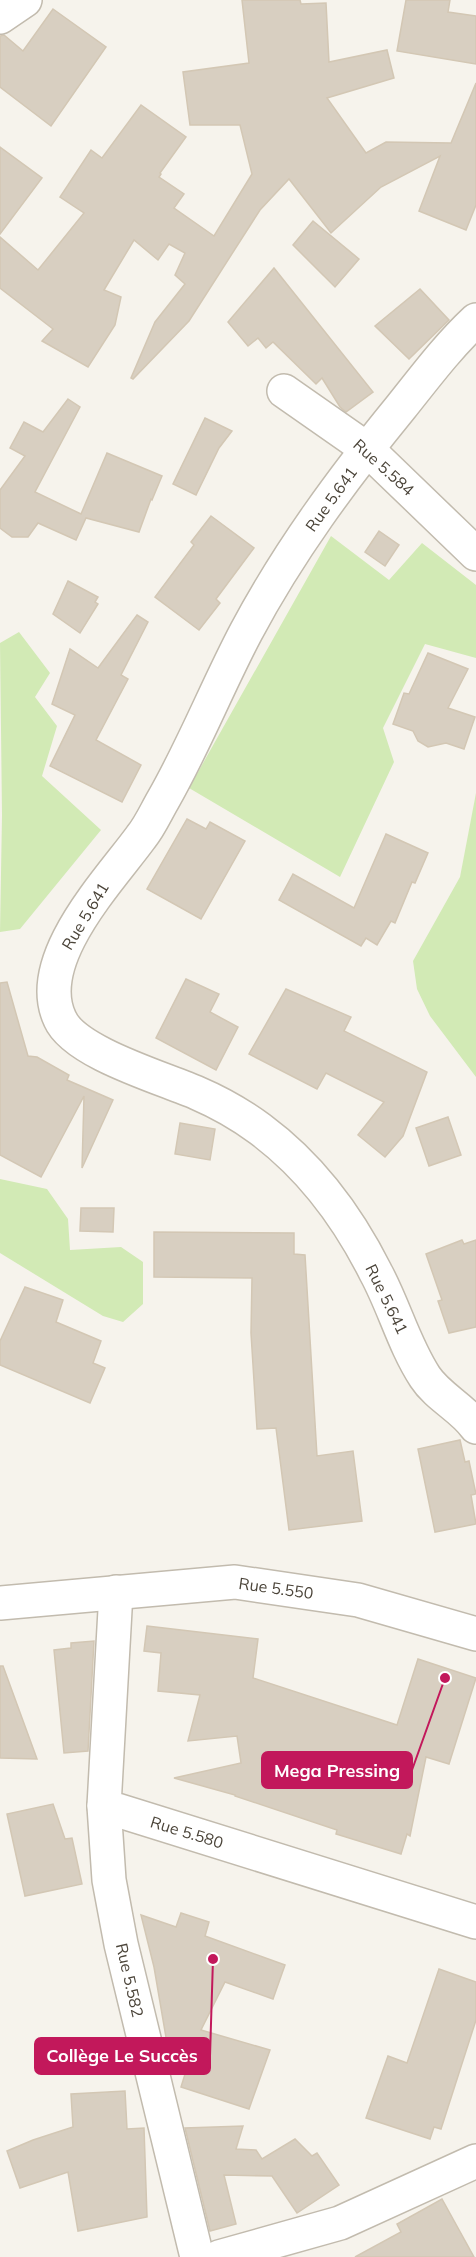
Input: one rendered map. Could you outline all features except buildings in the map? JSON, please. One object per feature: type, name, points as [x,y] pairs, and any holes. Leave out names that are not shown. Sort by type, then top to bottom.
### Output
[{"type":"street","points":[[0,17],[25,0]]},
{"type":"street","name":"Rue 5.641","points":[[476,320],[455,339],[367,449],[292,551],[246,632],[179,773],[143,835],[102,885],[74,932],[56,967],[53,995],[60,1021],[78,1040],[122,1064],[201,1094],[258,1127],[294,1157],[324,1189],[351,1229],[376,1273],[426,1379],[476,1427]]},
{"type":"street","name":"Rue 5.584","points":[[284,391],[367,449],[476,554]]},
{"type":"street","name":"Rue 5.550","points":[[0,1603],[235,1582],[358,1600],[476,1634]]},
{"type":"street","points":[[104,1806],[116,1592]]},
{"type":"street","name":"Rue 5.580","points":[[104,1806],[476,1922]]},
{"type":"street","name":"Rue 5.582","points":[[104,1806],[109,1881],[121,1944],[196,2257]]},
{"type":"street","points":[[219,2257],[340,2223],[476,2161]]},
{"type":"green space","points":[[331,536],[389,580],[422,543],[476,585],[476,658],[425,644],[383,728],[394,762],[340,877],[189,788]]},
{"type":"green space","points":[[19,632],[50,673],[35,697],[57,726],[42,776],[101,830],[20,929],[0,932],[2,815],[0,643]]},
{"type":"green space","points":[[476,793],[476,1077],[430,1016],[417,989],[413,961],[460,877]]},
{"type":"green space","points":[[0,1179],[47,1189],[68,1219],[70,1250],[121,1247],[143,1262],[143,1304],[123,1322],[103,1316],[0,1253]]},
{"type":"place","name":"Mega Pressing","points":[[445,1678]]},
{"type":"place","name":"Collège Le Succès","points":[[213,1959]]}]
